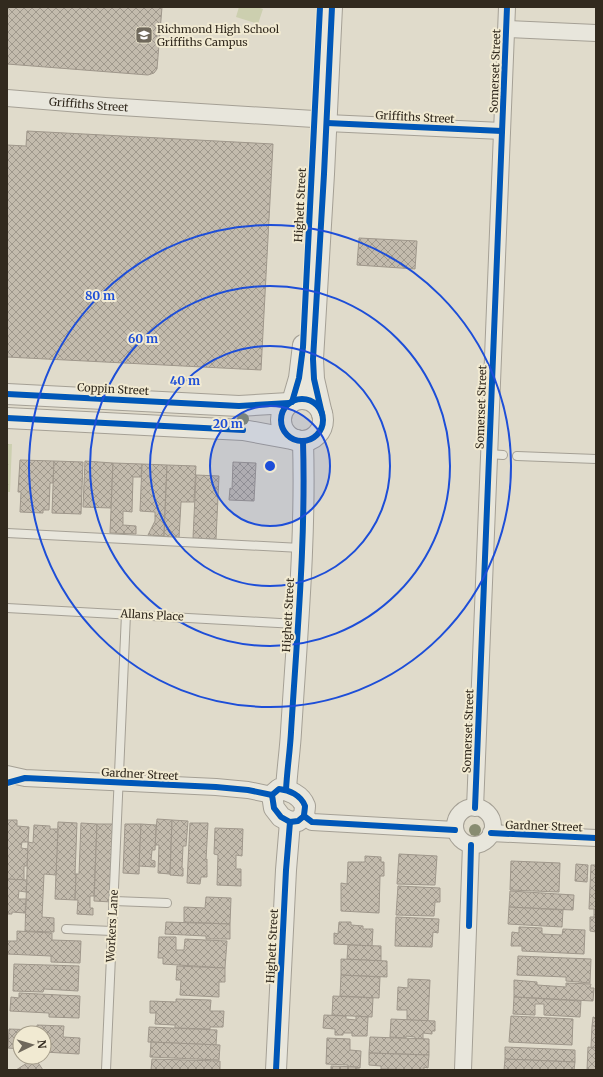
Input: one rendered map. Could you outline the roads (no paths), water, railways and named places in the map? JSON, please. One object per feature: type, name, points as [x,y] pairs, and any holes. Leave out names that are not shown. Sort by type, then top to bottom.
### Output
[{"type":"street","name":"Highett Street","points":[[320,7],[320,121],[313,359],[314,379],[322,414]]},
{"type":"street","name":"Highett Street","points":[[290,403],[299,378],[320,121],[332,7]]},
{"type":"street","name":"Somerset Street","points":[[475,808],[496,454],[502,132],[507,7]]},
{"type":"street","points":[[507,29],[596,33]]},
{"type":"street","name":"Griffiths Street","points":[[7,98],[320,121],[502,132]]},
{"type":"street","name":"Coppin Street","points":[[7,394],[239,406],[290,403]]},
{"type":"street","points":[[7,418],[242,430],[300,440],[312,438],[319,432],[323,423],[322,414],[317,406],[310,400],[300,399],[290,403],[283,411],[282,415],[283,429],[289,436],[300,440]]},
{"type":"street","name":"Highett Street","points":[[279,792],[297,624],[303,493],[300,440]]},
{"type":"street","name":"Gardner Street","points":[[7,774],[25,778],[279,792]]},
{"type":"street","name":"Gardner Street","points":[[7,783],[25,778]]},
{"type":"street","points":[[279,792],[274,808],[281,817],[312,822],[455,830]]},
{"type":"street","points":[[470,808],[481,809],[489,816],[492,822],[491,833],[488,839],[478,845],[466,844],[461,840],[455,830],[455,824],[460,814],[470,808]]},
{"type":"street","name":"Highett Street","points":[[276,1070],[286,870],[297,819]]},
{"type":"street","name":"Gardner Street","points":[[491,833],[596,838]]},
{"type":"street","points":[[463,1070],[472,845]]},
{"type":"lane","points":[[518,456],[596,459]]},
{"type":"lane","points":[[7,533],[301,548]]},
{"type":"lane","name":"Allans Place","points":[[7,608],[297,624]]},
{"type":"lane","name":"Workers Lane","points":[[106,1070],[126,614]]},
{"type":"lane","points":[[114,901],[167,903]]},
{"type":"lane","points":[[66,929],[112,930]]},
{"type":"place","name":"Richmond High School Griffiths Campus","points":[[144,35]]}]
